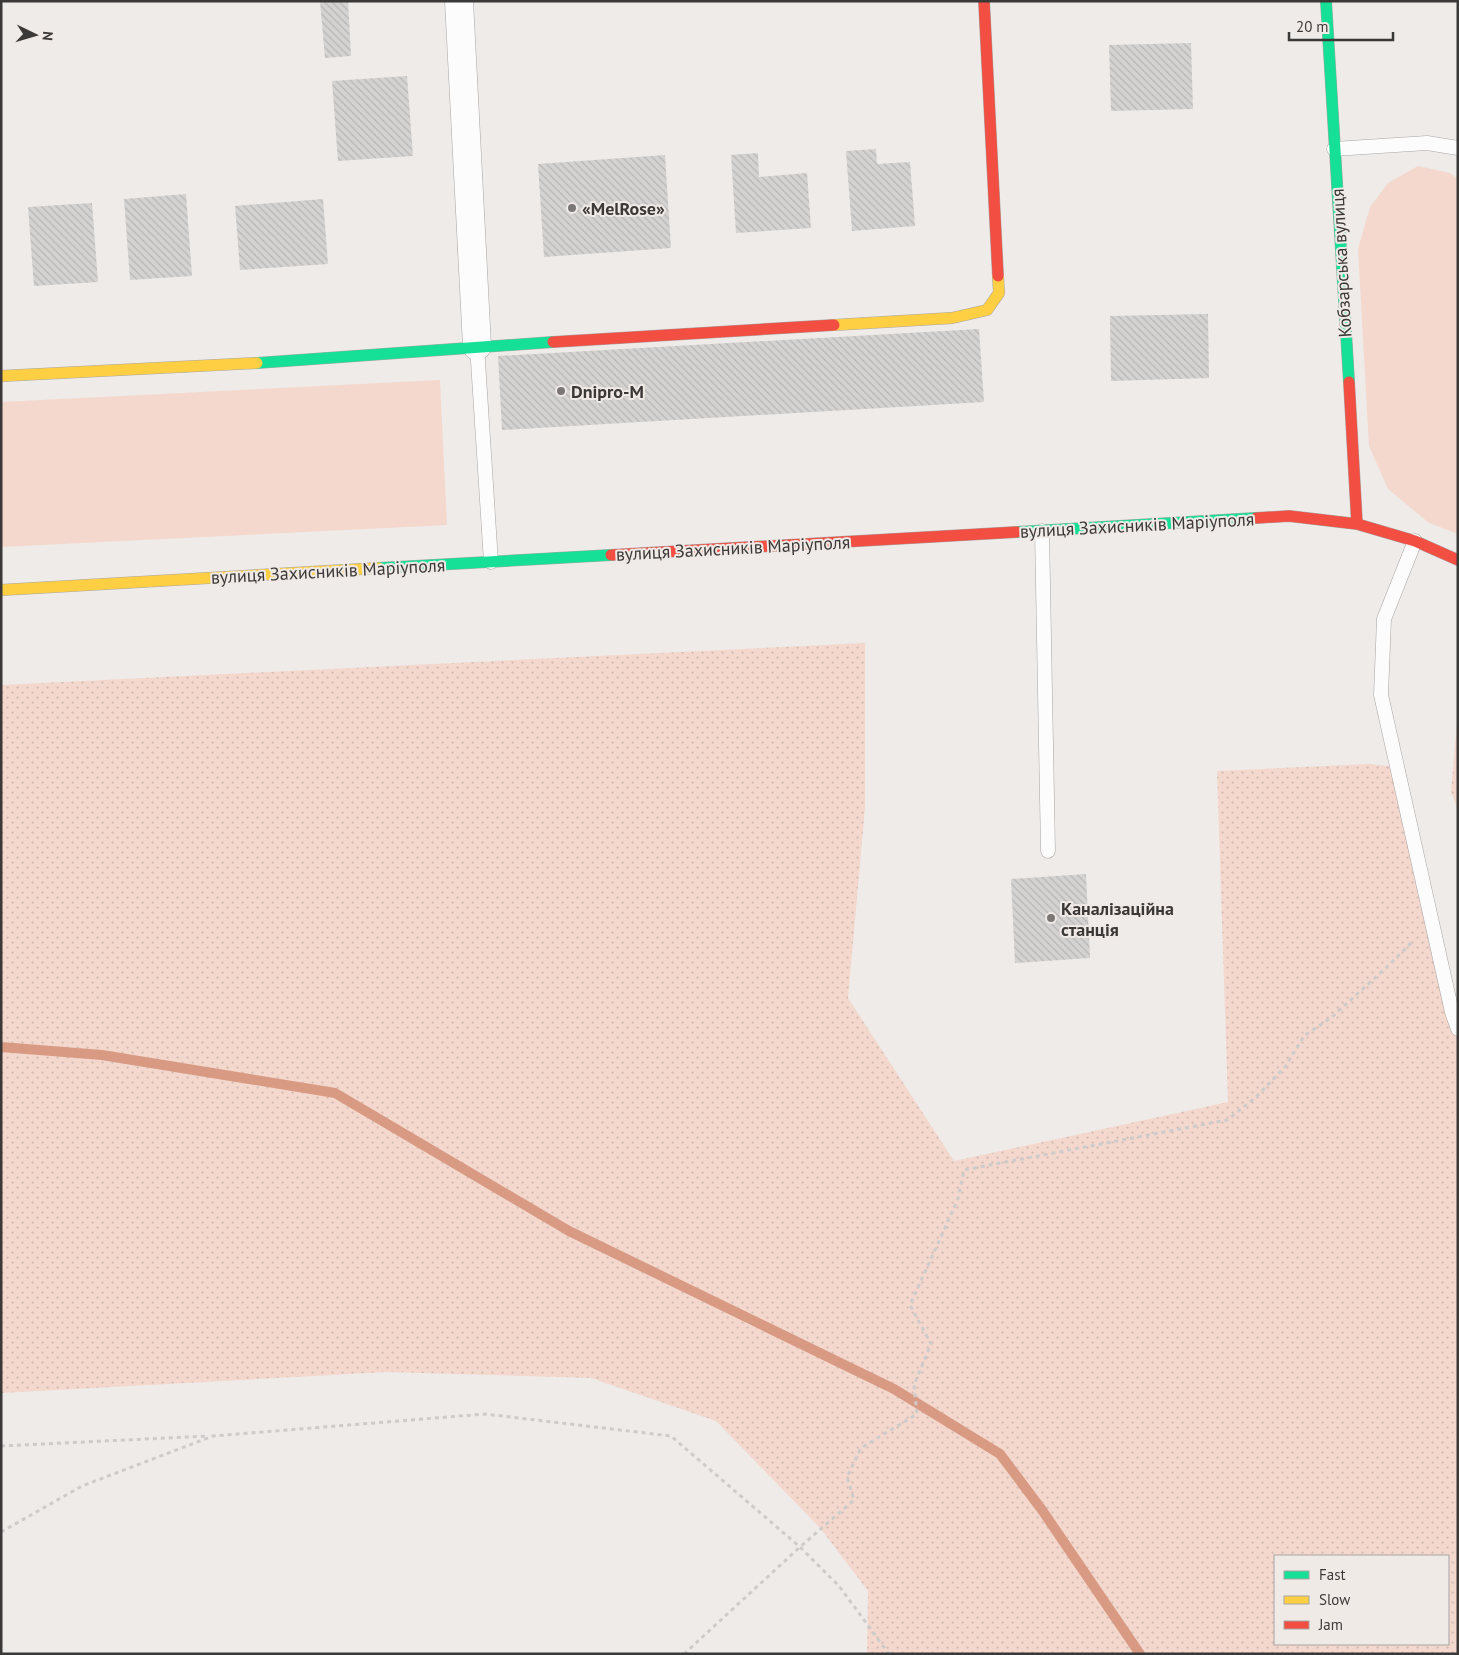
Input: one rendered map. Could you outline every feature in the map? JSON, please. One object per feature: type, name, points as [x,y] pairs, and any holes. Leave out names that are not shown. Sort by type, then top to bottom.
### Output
[{"type":"street","points":[[459,1],[476,346]]},
{"type":"street","points":[[1,376],[298,361],[476,346],[952,318],[987,310],[999,293],[984,1]]},
{"type":"street","name":"Кобзарська вулиця","points":[[1326,1],[1357,524]]},
{"type":"street","name":"вулиця Захисників Маріуполя","points":[[1,590],[1289,516],[1357,524],[1415,541],[1458,560]]},
{"type":"lane","points":[[1334,149],[1427,143],[1458,148]]},
{"type":"lane","points":[[476,346],[491,562]]},
{"type":"lane","points":[[1042,531],[1048,851]]},
{"type":"lane","points":[[1415,541],[1384,619],[1381,696],[1452,1012],[1458,1029]]},
{"type":"path","points":[[684,1654],[854,1500],[847,1477],[861,1448],[918,1414],[914,1385],[930,1344],[910,1305],[958,1199],[964,1170],[1227,1120],[1255,1098],[1285,1067],[1304,1036],[1332,1017],[1389,965],[1432,921]]},
{"type":"path","points":[[1,1446],[213,1436],[485,1414],[671,1436],[800,1547],[839,1586],[889,1654]]},
{"type":"path","points":[[1,1532],[82,1486],[213,1436]]},
{"type":"shaded area","points":[[1418,166],[1450,173],[1458,179],[1458,534],[1429,523],[1388,489],[1369,446],[1358,249],[1370,207],[1388,183]]},
{"type":"shaded area","points":[[440,380],[447,525],[1,547],[1,402]]},
{"type":"shaded area","points":[[865,643],[865,808],[848,998],[954,1161],[1228,1102],[1217,771],[1369,764],[1397,767],[1458,1029],[1458,1654],[867,1654],[868,1591],[821,1529],[716,1421],[591,1378],[387,1372],[1,1393],[1,685]]},
{"type":"shaded area","points":[[1458,710],[1458,811],[1451,792]]},
{"type":"building","points":[[320,1],[348,1],[351,56],[325,58]]},
{"type":"building","points":[[1191,43],[1193,109],[1111,111],[1109,45]]},
{"type":"building","points":[[407,76],[413,156],[338,161],[332,81]]},
{"type":"building","points":[[876,149],[877,164],[910,162],[915,226],[852,231],[846,151]]},
{"type":"building","points":[[758,153],[759,177],[807,173],[811,228],[736,233],[731,155]]},
{"type":"building","points":[[665,155],[671,248],[544,257],[538,164]]},
{"type":"building","points":[[186,194],[192,276],[130,280],[124,199]]},
{"type":"building","points":[[323,199],[328,264],[240,270],[235,206]]},
{"type":"building","points":[[92,203],[98,282],[34,286],[28,207]]},
{"type":"building","points":[[1208,314],[1209,378],[1111,381],[1110,316]]},
{"type":"building","points":[[979,329],[984,402],[502,430],[498,356]]},
{"type":"building","name":"Каналізаційна станція","points":[[1086,874],[1090,958],[1015,963],[1011,879]]},
{"type":"waterway","points":[[1,1047],[102,1055],[335,1093],[569,1231],[894,1389],[1000,1454],[1042,1510],[1140,1654]]},
{"type":"traffic: fast","points":[[1326,1],[1349,382]]},
{"type":"traffic: fast","points":[[257,363],[553,342]]},
{"type":"traffic: fast","points":[[1017,532],[1256,518]]},
{"type":"traffic: fast","points":[[379,568],[611,555]]},
{"type":"traffic: slow","points":[[834,325],[952,318],[987,310],[999,293],[998,276]]},
{"type":"traffic: slow","points":[[1,376],[257,363]]},
{"type":"traffic: slow","points":[[1,590],[379,568]]},
{"type":"traffic: jam","points":[[984,1],[998,276]]},
{"type":"traffic: jam","points":[[553,342],[834,325]]},
{"type":"traffic: jam","points":[[1349,382],[1357,524]]},
{"type":"traffic: jam","points":[[1256,518],[1289,516],[1357,524],[1415,541],[1458,560]]},
{"type":"traffic: jam","points":[[611,555],[1017,532]]},
{"type":"place","name":"«MelRose»","points":[[572,208]]},
{"type":"place","name":"Dnipro-M","points":[[561,391]]},
{"type":"place","name":"Каналізаційна станція","points":[[1051,918]]}]
